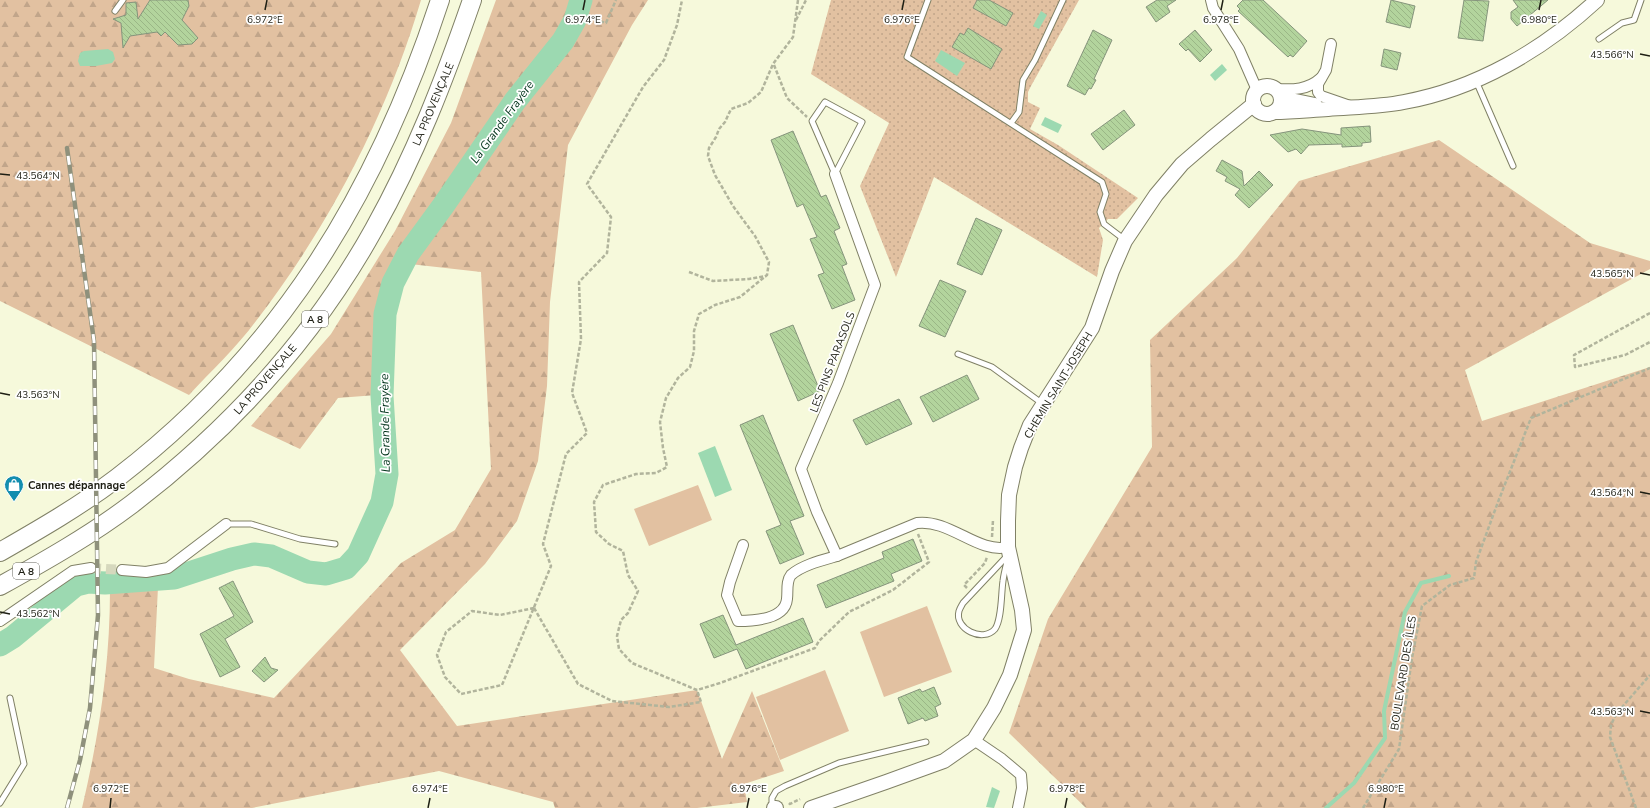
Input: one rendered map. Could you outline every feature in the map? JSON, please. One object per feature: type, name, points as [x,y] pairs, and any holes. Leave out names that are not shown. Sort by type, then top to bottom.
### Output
[{"type":"highway","name":"A 8","points":[[0,552],[74,508],[154,448],[198,408],[238,367],[280,316],[312,272],[350,211],[381,150],[406,93],[440,0]]},
{"type":"highway","name":"LA PROVENÇALE","points":[[0,586],[84,536],[131,505],[181,464],[223,426],[265,383],[335,292],[374,229],[427,119],[452,58],[472,0]]},
{"type":"main road","name":"CHEMIN SAINT-JOSEPH","points":[[1211,138],[1270,113],[1357,108],[1404,102],[1475,81],[1518,59],[1574,21],[1597,0]]},
{"type":"main road","points":[[1269,86],[1278,94],[1279,106],[1270,113],[1258,111],[1254,104],[1254,96],[1257,90],[1269,86]]},
{"type":"main road","name":"CHEMIN SAINT-JOSEPH","points":[[1278,94],[1330,109]]},
{"type":"main road","name":"CHEMIN SAINT-JOSEPH","points":[[811,808],[944,761],[974,740],[994,708],[1010,675],[1024,630],[1022,610],[1008,550],[1009,495],[1015,467],[1030,425],[1092,328],[1112,271],[1125,241],[1156,195],[1182,164],[1211,138],[1254,104]]},
{"type":"street","points":[[1211,0],[1213,8],[1238,49],[1257,90]]},
{"type":"street","points":[[1331,44],[1326,70],[1318,84],[1318,92],[1321,96],[1357,108]]},
{"type":"street","points":[[1278,94],[1300,89],[1318,81],[1323,76]]},
{"type":"street","name":"LES PINS PARASOLS","points":[[835,174],[875,285],[838,383],[802,469],[817,512],[837,556]]},
{"type":"street","points":[[743,545],[727,595],[738,621],[755,621],[776,614],[787,601],[788,580],[792,574],[812,564],[837,556],[914,524],[928,521],[994,548],[1008,550]]},
{"type":"street","points":[[122,570],[146,572],[168,568],[226,524]]},
{"type":"street","points":[[0,622],[73,571],[91,568]]},
{"type":"street","points":[[974,740],[1002,759],[1021,775],[1022,788],[1018,808]]},
{"type":"lane","points":[[115,10],[123,0]]},
{"type":"lane","points":[[928,0],[907,57],[1102,182],[1106,194],[1100,212],[1104,224],[1125,241]]},
{"type":"lane","points":[[1011,123],[1019,112],[1023,80],[1035,60],[1063,0]]},
{"type":"lane","points":[[1599,39],[1622,22],[1634,20],[1641,0]]},
{"type":"lane","points":[[1475,81],[1513,166]]},
{"type":"lane","points":[[812,122],[825,102],[862,122],[835,174]]},
{"type":"lane","name":"LES PINS PARASOLS","points":[[812,122],[835,174]]},
{"type":"lane","points":[[958,354],[992,367],[1044,404]]},
{"type":"lane","points":[[226,524],[251,524],[300,539],[335,544]]},
{"type":"lane","points":[[1008,550],[1003,579],[999,621],[995,629],[990,634],[981,635],[972,633],[964,627],[960,621],[959,612],[963,603],[1008,550]]},
{"type":"lane","points":[[0,803],[24,764],[10,698]]},
{"type":"lane","points":[[774,808],[772,798],[776,791],[785,786],[839,763],[926,742]]},
{"type":"path","points":[[583,16],[606,24],[616,0]]},
{"type":"path","points":[[534,608],[500,615],[472,611],[446,632],[437,655],[445,677],[461,694],[502,685],[534,608],[551,566],[543,544],[566,454],[587,433],[572,393],[581,339],[579,282],[608,253],[610,217],[587,184],[643,87],[664,60],[676,25],[682,0]]},
{"type":"path","points":[[798,0],[793,37],[774,64],[761,92],[748,103],[731,109],[709,148],[708,156],[715,175],[733,206],[755,236],[769,262],[766,275],[740,297],[715,305],[699,314],[694,331],[694,351],[690,367],[678,378],[666,398],[660,422],[667,467],[656,473],[636,474],[603,485],[594,502],[596,532],[609,544],[623,551],[628,575],[638,591],[628,614],[621,620],[618,636],[619,649],[632,663],[697,690],[815,648],[819,641],[849,612],[893,590],[929,562],[914,524]]},
{"type":"path","points":[[795,22],[806,0]]},
{"type":"path","points":[[774,64],[787,98],[812,122]]},
{"type":"path","points":[[689,272],[713,281],[749,279],[766,275]]},
{"type":"path","points":[[1650,313],[1574,355],[1575,367],[1625,355],[1650,342]]},
{"type":"path","name":"BOULEVARD DES ÎLES","points":[[1362,808],[1399,749],[1412,658],[1422,606],[1450,585],[1474,578],[1476,562],[1531,418],[1650,368]]},
{"type":"path","points":[[534,608],[578,684],[612,701],[669,707],[701,702],[697,690]]},
{"type":"path","points":[[1636,808],[1610,737],[1611,725],[1616,714],[1650,674]]},
{"type":"green space","points":[[0,0],[421,0],[407,43],[373,127],[331,208],[283,285],[256,321],[232,350],[189,395],[0,301]]},
{"type":"green space","points":[[496,0],[648,0],[632,25],[568,145],[550,302],[547,386],[538,461],[517,521],[485,564],[400,650],[457,726],[697,690],[722,759],[752,691],[784,771],[744,784],[747,802],[697,808],[555,808],[553,802],[439,771],[252,808],[82,808],[94,754],[106,673],[110,590],[158,587],[154,668],[189,679],[274,698],[401,563],[455,530],[491,469],[481,272],[410,264],[392,295],[376,395],[338,398],[300,449],[251,426],[331,334],[395,231],[451,123]]},
{"type":"green space","points":[[831,0],[1079,0],[1028,92],[1028,102],[1040,108],[1030,129],[1058,145],[1138,198],[1117,219],[1108,219],[1099,228],[1103,240],[1097,277],[934,177],[896,277],[860,186],[889,123],[811,74]]},
{"type":"green space","points":[[1439,140],[1590,243],[1650,261],[1650,269],[1465,370],[1482,421],[1650,367],[1650,808],[1086,808],[1009,733],[1048,619],[1152,447],[1150,340],[1237,258],[1299,181]]},
{"type":"green space","points":[[698,485],[712,520],[649,546],[634,509]]},
{"type":"green space","points":[[927,606],[952,672],[884,697],[860,632]]},
{"type":"green space","points":[[825,670],[849,731],[780,760],[756,697]]},
{"type":"shaded area","points":[[1041,11],[1047,15],[1039,29],[1033,26]]},
{"type":"shaded area","points":[[108,49],[113,52],[115,59],[112,63],[96,66],[80,66],[78,61],[80,53],[84,51]]},
{"type":"shaded area","points":[[941,50],[965,63],[957,76],[935,61]]},
{"type":"shaded area","points":[[1222,64],[1227,70],[1215,81],[1210,75]]},
{"type":"shaded area","points":[[1045,117],[1062,125],[1058,133],[1041,125]]},
{"type":"shaded area","points":[[715,446],[732,490],[715,497],[698,453]]},
{"type":"shaded area","points":[[992,787],[1000,791],[994,808],[986,807]]},
{"type":"building","points":[[150,0],[188,0],[189,6],[182,20],[198,38],[192,44],[178,45],[165,32],[161,36],[157,32],[130,36],[123,48],[121,23],[113,19],[126,15],[126,3],[136,2],[138,19]]},
{"type":"building","points":[[977,0],[989,0],[1013,13],[1006,26],[973,8]]},
{"type":"building","points":[[1157,0],[1176,0],[1167,6],[1170,12],[1156,22],[1146,7]]},
{"type":"building","points":[[1243,0],[1263,0],[1307,41],[1293,57],[1290,55],[1288,57],[1238,11],[1240,9],[1237,6]]},
{"type":"building","points":[[1391,0],[1415,6],[1410,28],[1386,22]]},
{"type":"building","points":[[1464,0],[1489,1],[1483,41],[1458,38]]},
{"type":"building","points":[[1513,0],[1548,0],[1517,26],[1511,19],[1511,12],[1518,7]]},
{"type":"building","points":[[968,28],[1002,49],[991,69],[952,47],[960,33],[964,35]]},
{"type":"building","points":[[1093,30],[1112,40],[1094,79],[1096,80],[1091,89],[1089,88],[1085,95],[1067,86]]},
{"type":"building","points":[[1195,30],[1212,50],[1200,62],[1188,49],[1186,51],[1179,44]]},
{"type":"building","points":[[1384,49],[1401,53],[1397,70],[1381,66]]},
{"type":"building","points":[[1124,110],[1135,125],[1103,150],[1091,134]]},
{"type":"building","points":[[1370,126],[1371,142],[1362,143],[1362,146],[1342,147],[1342,144],[1309,145],[1301,154],[1296,149],[1288,152],[1270,135],[1302,129],[1341,135],[1341,128]]},
{"type":"building","points":[[793,131],[821,197],[826,195],[840,228],[834,231],[847,264],[842,266],[855,300],[832,309],[818,275],[824,273],[810,239],[817,237],[803,204],[797,207],[771,140]]},
{"type":"building","points":[[1222,160],[1242,171],[1244,186],[1259,171],[1273,185],[1249,208],[1235,195],[1240,189],[1225,181],[1227,177],[1216,171]]},
{"type":"building","points":[[976,218],[1002,230],[982,275],[957,264]]},
{"type":"building","points":[[940,280],[966,291],[945,337],[919,326]]},
{"type":"building","points":[[793,325],[820,391],[798,401],[770,334]]},
{"type":"building","points":[[967,375],[979,399],[933,422],[920,397]]},
{"type":"building","points":[[899,399],[912,424],[866,445],[853,420]]},
{"type":"building","points":[[763,415],[804,516],[790,521],[804,554],[780,564],[766,531],[781,525],[740,425]]},
{"type":"building","points":[[913,539],[922,561],[891,574],[894,581],[826,608],[817,585],[884,558],[882,552]]},
{"type":"building","points":[[233,581],[253,622],[225,639],[240,667],[220,677],[200,634],[234,616],[219,588]]},
{"type":"building","points":[[723,615],[736,645],[803,618],[813,642],[746,669],[737,649],[714,658],[700,624]]},
{"type":"building","points":[[265,657],[271,668],[278,670],[264,682],[252,671]]},
{"type":"building","points":[[934,687],[941,704],[935,707],[938,716],[925,721],[923,718],[908,724],[898,698],[920,689],[922,692]]},
{"type":"waterway","name":"La Grande Frayère","points":[[0,645],[13,637],[76,585],[88,582],[105,583],[174,578],[232,559],[254,554],[271,556],[308,572],[326,574],[346,568],[358,555],[382,502],[387,474],[382,396],[385,314],[393,283],[408,254],[515,101],[563,41],[575,20],[581,0]]},
{"type":"waterway","points":[[1326,808],[1354,783],[1385,738],[1384,711],[1405,612],[1421,583],[1449,576]]},
{"type":"tunnel","points":[[91,568],[122,570]]},
{"type":"railway","points":[[67,148],[94,341],[98,615],[90,708],[80,760],[67,808]]},
{"type":"place","name":"Cannes dépannage","points":[[14,502]]}]
